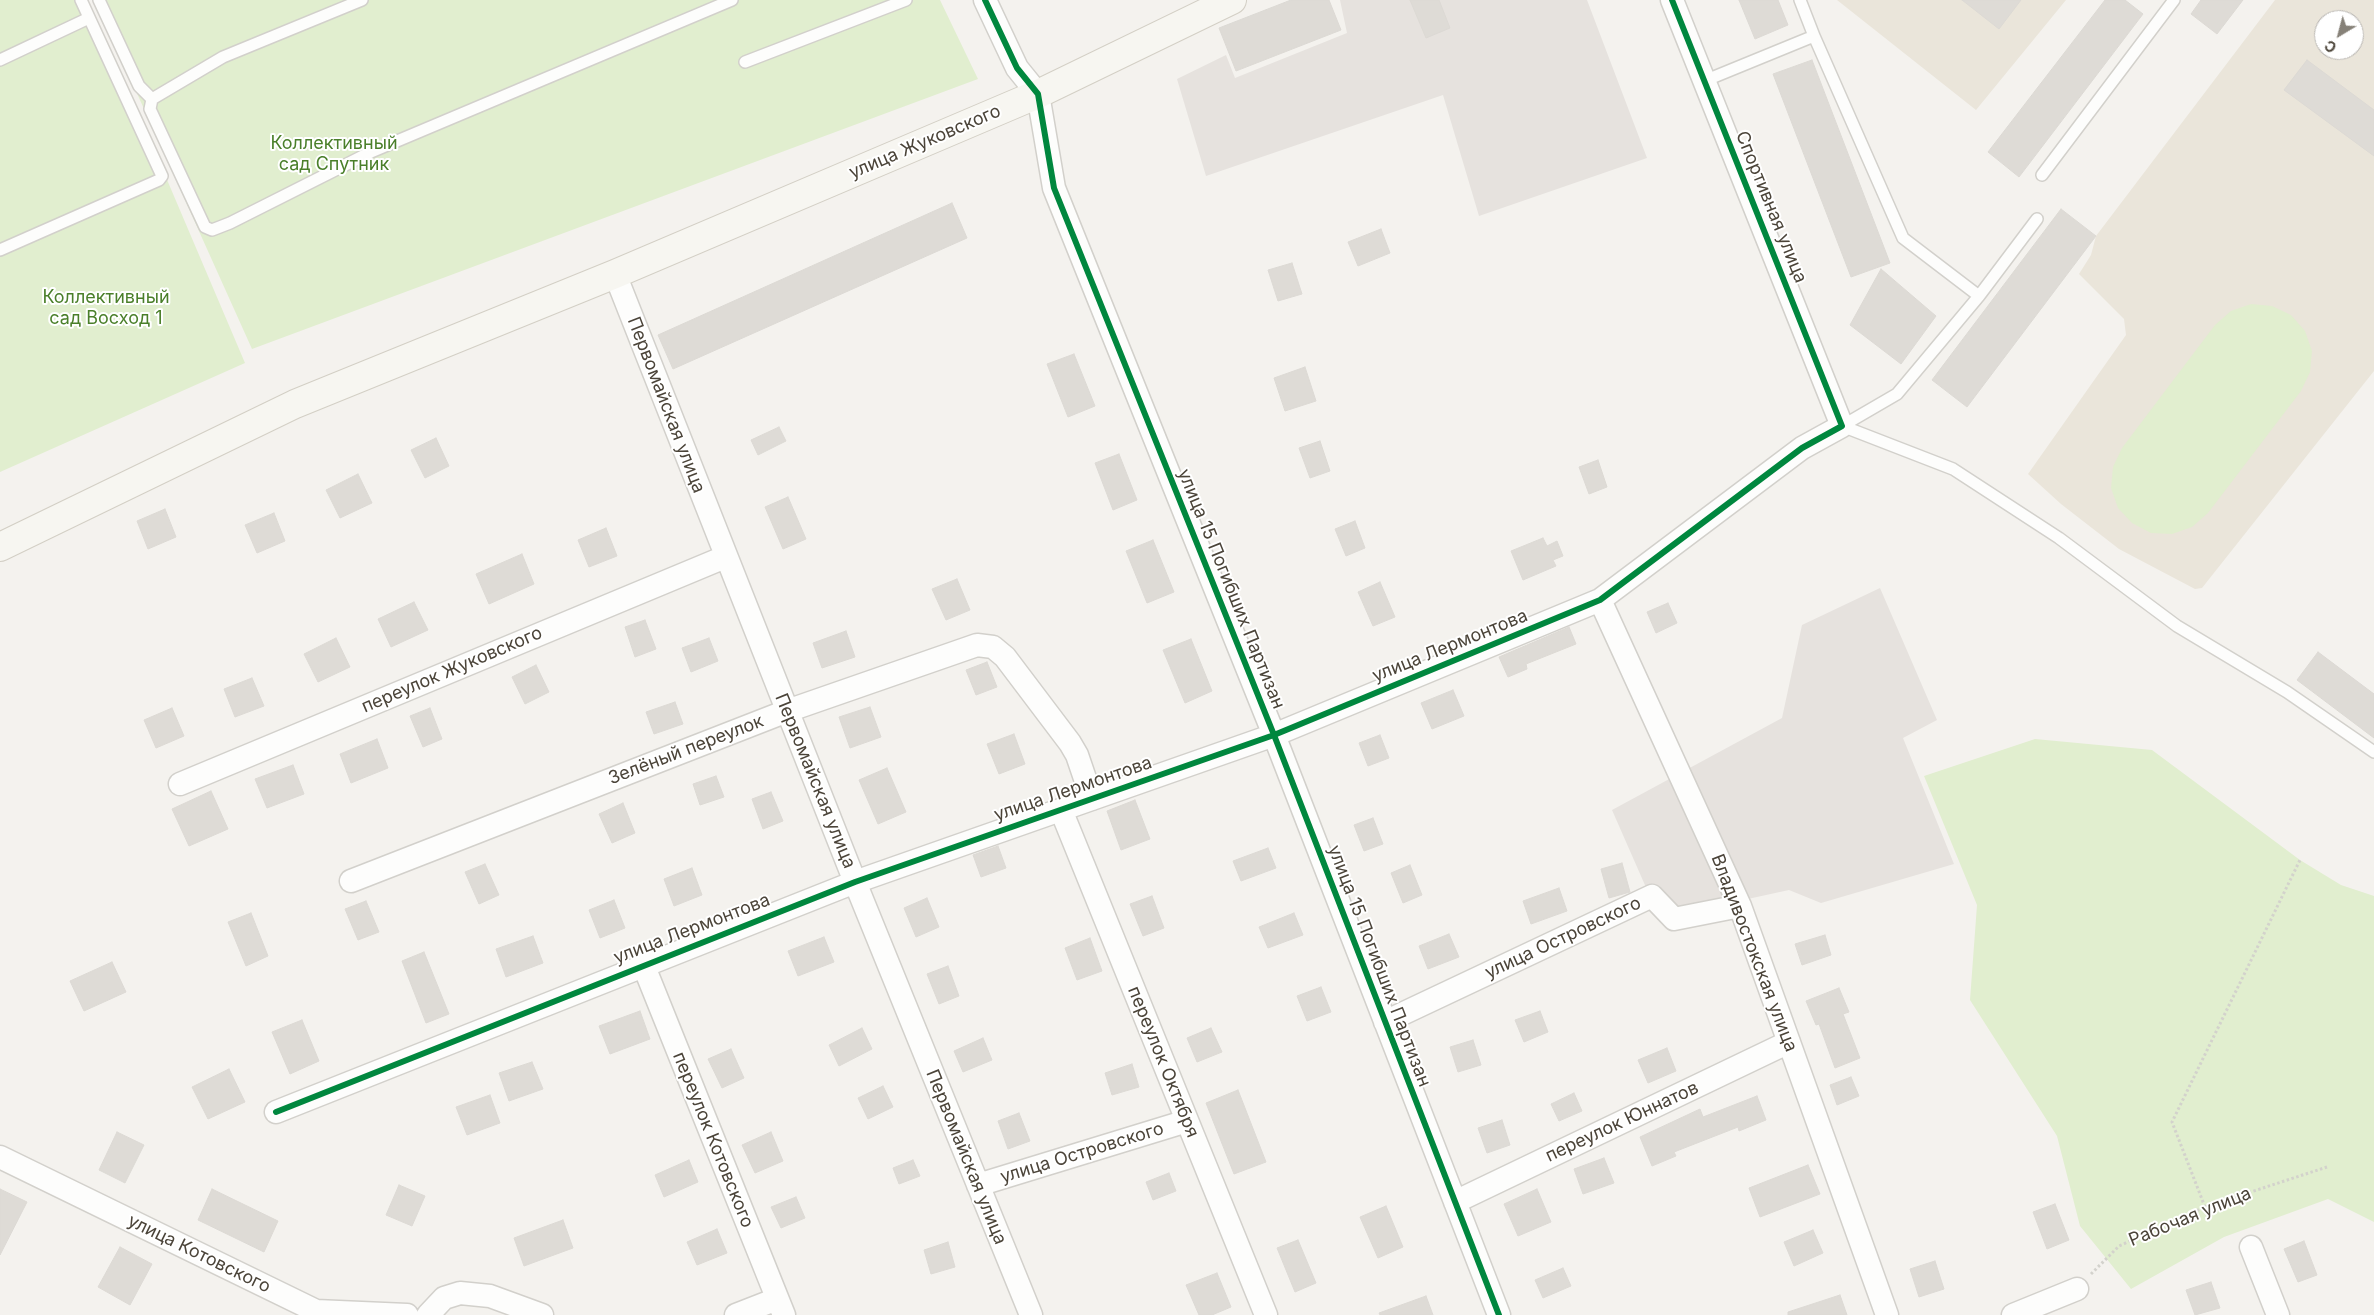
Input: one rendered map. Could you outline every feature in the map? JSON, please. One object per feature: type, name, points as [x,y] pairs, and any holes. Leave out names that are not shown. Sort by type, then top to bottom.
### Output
[{"type":"street","points":[[985,0],[1017,68],[1038,94]]},
{"type":"street","name":"улица Жуковского","points":[[0,547],[295,404],[615,274],[1038,94],[1232,0]]},
{"type":"street","name":"Спортивная улица","points":[[1672,0],[1842,426]]},
{"type":"street","name":"улица 15 Погибших Партизан","points":[[1038,94],[1054,188],[1274,735],[1498,1315]]},
{"type":"street","name":"Первомайская улица","points":[[615,274],[725,557],[1031,1315]]},
{"type":"street","name":"улица Лермонтова","points":[[276,1112],[643,964],[855,882],[1274,735],[1600,600],[1802,448],[1842,426]]},
{"type":"street","name":"переулок Жуковского","points":[[180,784],[725,557]]},
{"type":"street","name":"Владивостокская улица","points":[[1600,600],[1740,906],[1887,1315]]},
{"type":"street","name":"Зелёный переулок","points":[[351,881],[787,711],[977,646],[992,647],[1005,657],[1070,743],[1077,755],[1092,799]]},
{"type":"street","name":"переулок Октября","points":[[1060,810],[1266,1315]]},
{"type":"street","name":"улица Островского","points":[[1385,1022],[1652,896],[1674,919],[1740,906]]},
{"type":"street","name":"переулок Котовского","points":[[643,964],[780,1307]]},
{"type":"street","name":"переулок Юннатов","points":[[1454,1202],[1789,1042]]},
{"type":"street","name":"улица Островского","points":[[978,1185],[1187,1121]]},
{"type":"street","name":"улица Котовского","points":[[0,1156],[316,1311],[407,1315]]},
{"type":"street","points":[[2251,1247],[2278,1315]]},
{"type":"street","points":[[2012,1315],[2077,1289]]},
{"type":"street","points":[[428,1315],[444,1298],[460,1293],[490,1296],[542,1315]]},
{"type":"street","points":[[736,1315],[780,1307]]},
{"type":"lane","points":[[0,250],[159,180],[162,176],[81,0]]},
{"type":"lane","points":[[100,0],[139,86],[152,99]]},
{"type":"lane","points":[[362,0],[223,57],[152,99],[150,109],[205,226],[212,230],[371,152],[732,0]]},
{"type":"lane","points":[[745,62],[906,0]]},
{"type":"lane","points":[[1800,0],[1903,238],[1979,296]]},
{"type":"lane","points":[[2042,175],[2174,0]]},
{"type":"lane","points":[[0,60],[89,18]]},
{"type":"lane","points":[[1704,81],[1814,36]]},
{"type":"lane","points":[[1842,426],[1898,394],[1979,296],[2037,219]]},
{"type":"lane","points":[[1842,426],[1953,469],[2060,538],[2177,626],[2287,692],[2374,752]]},
{"type":"path","points":[[2205,1207],[2172,1122],[2300,860]]},
{"type":"shaded area","points":[[1340,0],[1587,0],[1647,158],[1479,216],[1443,95],[1206,176],[1177,79],[1226,55],[1235,78],[1347,33]]},
{"type":"shaded area","points":[[1837,0],[2066,0],[1976,110]]},
{"type":"shaded area","points":[[2275,0],[2374,0],[2374,371],[2202,588],[2195,589],[2119,549],[2061,504],[2028,474],[2126,335],[2124,319],[2079,274],[2091,255],[2096,236]]},
{"type":"shaded area","points":[[1880,588],[1937,720],[1903,738],[1954,864],[1821,903],[1789,890],[1679,914],[1648,892],[1612,810],[1782,718],[1802,625]]},
{"type":"green space","name":"Коллективный сад Восход 1","points":[[0,0],[85,0],[165,175],[245,363],[0,472]]},
{"type":"green space","name":"Коллективный сад Спутник","points":[[95,0],[940,0],[978,79],[252,349]]},
{"type":"green space","points":[[2251,304],[2272,306],[2291,315],[2305,331],[2312,351],[2310,372],[2301,391],[2208,513],[2192,527],[2172,534],[2151,533],[2132,523],[2118,508],[2111,488],[2113,467],[2122,448],[2215,325],[2231,311]]},
{"type":"green space","points":[[2035,739],[2152,750],[2300,860],[2341,885],[2374,896],[2374,1222],[2328,1199],[2224,1237],[2131,1289],[2080,1226],[2057,1136],[1970,1000],[1977,905],[1924,776]]},
{"type":"building","points":[[1291,0],[1329,0],[1341,30],[1236,71],[1219,28]]},
{"type":"building","points":[[1410,0],[1439,0],[1450,28],[1426,38]]},
{"type":"building","points":[[1739,0],[1778,0],[1788,25],[1755,39]]},
{"type":"building","points":[[1962,0],[2021,0],[1999,29]]},
{"type":"building","points":[[2105,0],[2125,0],[2143,14],[2019,177],[1988,152]]},
{"type":"building","points":[[2201,0],[2243,0],[2217,34],[2191,14]]},
{"type":"building","points":[[1812,60],[1890,263],[1851,277],[1773,74]]},
{"type":"building","points":[[2307,60],[2374,110],[2374,156],[2284,90]]},
{"type":"building","points":[[952,203],[967,238],[673,369],[658,335]]},
{"type":"building","points":[[2061,209],[2096,236],[1967,407],[1932,380]]},
{"type":"building","points":[[1381,229],[1390,253],[1358,266],[1348,242]]},
{"type":"building","points":[[1292,263],[1302,294],[1278,301],[1268,270]]},
{"type":"building","points":[[1881,269],[1936,316],[1901,364],[1850,325]]},
{"type":"building","points":[[1074,354],[1095,406],[1068,417],[1047,364]]},
{"type":"building","points":[[1305,367],[1316,401],[1285,411],[1274,378]]},
{"type":"building","points":[[779,427],[786,441],[758,455],[751,440]]},
{"type":"building","points":[[436,438],[449,466],[425,478],[411,450]]},
{"type":"building","points":[[1320,441],[1330,471],[1310,478],[1299,448]]},
{"type":"building","points":[[1119,454],[1137,500],[1113,510],[1095,463]]},
{"type":"building","points":[[1598,460],[1607,487],[1589,494],[1579,467]]},
{"type":"building","points":[[358,474],[372,503],[340,518],[326,490]]},
{"type":"building","points":[[788,497],[806,539],[783,549],[765,507]]},
{"type":"building","points":[[165,509],[176,537],[148,549],[137,521]]},
{"type":"building","points":[[274,513],[285,541],[257,553],[245,525]]},
{"type":"building","points":[[1355,521],[1365,548],[1346,556],[1335,529]]},
{"type":"building","points":[[606,528],[617,556],[589,567],[578,540]]},
{"type":"building","points":[[1543,538],[1547,546],[1557,541],[1563,556],[1553,560],[1556,566],[1523,580],[1511,551]]},
{"type":"building","points":[[1153,540],[1174,592],[1147,603],[1126,551]]},
{"type":"building","points":[[522,554],[534,584],[489,604],[476,574]]},
{"type":"building","points":[[957,579],[970,610],[946,620],[932,589]]},
{"type":"building","points":[[1380,582],[1395,617],[1373,626],[1358,592]]},
{"type":"building","points":[[414,602],[428,630],[391,647],[378,619]]},
{"type":"building","points":[[1668,603],[1677,623],[1656,633],[1647,612]]},
{"type":"building","points":[[645,620],[656,649],[635,657],[625,627]]},
{"type":"building","points":[[1569,627],[1576,644],[1526,664],[1527,669],[1508,677],[1499,657]]},
{"type":"building","points":[[846,631],[855,657],[822,668],[813,643]]},
{"type":"building","points":[[336,638],[350,667],[318,682],[304,654]]},
{"type":"building","points":[[709,638],[718,661],[691,672],[682,648]]},
{"type":"building","points":[[1191,639],[1212,691],[1185,703],[1163,650]]},
{"type":"building","points":[[2318,652],[2374,694],[2374,738],[2297,680]]},
{"type":"building","points":[[987,662],[997,687],[976,695],[966,670]]},
{"type":"building","points":[[536,665],[549,692],[525,704],[512,677]]},
{"type":"building","points":[[252,678],[264,706],[235,717],[224,689]]},
{"type":"building","points":[[1453,690],[1464,716],[1432,729],[1421,703]]},
{"type":"building","points":[[675,702],[683,724],[654,734],[646,712]]},
{"type":"building","points":[[870,707],[881,737],[850,748],[839,717]]},
{"type":"building","points":[[172,708],[184,736],[156,748],[144,720]]},
{"type":"building","points":[[430,708],[442,739],[423,747],[410,716]]},
{"type":"building","points":[[1014,734],[1025,764],[999,774],[987,744]]},
{"type":"building","points":[[1380,735],[1389,758],[1368,766],[1359,743]]},
{"type":"building","points":[[377,739],[388,768],[351,783],[340,754]]},
{"type":"building","points":[[293,765],[304,794],[267,808],[255,779]]},
{"type":"building","points":[[887,768],[906,812],[878,824],[859,780]]},
{"type":"building","points":[[716,776],[724,797],[700,805],[693,784]]},
{"type":"building","points":[[211,791],[228,829],[189,846],[172,809]]},
{"type":"building","points":[[771,792],[783,821],[763,829],[752,799]]},
{"type":"building","points":[[1135,800],[1150,839],[1121,850],[1107,811]]},
{"type":"building","points":[[623,803],[635,833],[612,843],[599,814]]},
{"type":"building","points":[[1373,818],[1383,844],[1364,851],[1354,825]]},
{"type":"building","points":[[998,846],[1006,868],[981,877],[973,855]]},
{"type":"building","points":[[1268,848],[1276,868],[1241,881],[1233,861]]},
{"type":"building","points":[[1622,863],[1630,892],[1609,898],[1601,869]]},
{"type":"building","points":[[485,864],[499,895],[479,904],[465,872]]},
{"type":"building","points":[[1410,865],[1422,895],[1403,903],[1391,873]]},
{"type":"building","points":[[692,868],[702,895],[674,906],[664,879]]},
{"type":"building","points":[[1559,888],[1567,911],[1531,924],[1523,901]]},
{"type":"building","points":[[1152,896],[1164,928],[1143,936],[1130,904]]},
{"type":"building","points":[[927,898],[939,927],[916,937],[904,908]]},
{"type":"building","points":[[614,900],[625,928],[600,938],[589,910]]},
{"type":"building","points":[[366,901],[379,932],[358,940],[345,909]]},
{"type":"building","points":[[251,913],[268,956],[246,966],[228,922]]},
{"type":"building","points":[[1294,913],[1303,935],[1268,948],[1259,927]]},
{"type":"building","points":[[1449,934],[1459,957],[1428,969],[1419,946]]},
{"type":"building","points":[[1825,935],[1831,955],[1802,965],[1795,944]]},
{"type":"building","points":[[533,936],[543,963],[506,977],[496,949]]},
{"type":"building","points":[[824,937],[834,962],[798,976],[788,951]]},
{"type":"building","points":[[1090,938],[1102,971],[1077,980],[1065,948]]},
{"type":"building","points":[[424,952],[449,1014],[426,1023],[402,961]]},
{"type":"building","points":[[112,962],[126,992],[84,1011],[70,981]]},
{"type":"building","points":[[948,966],[959,996],[939,1004],[927,974]]},
{"type":"building","points":[[1321,987],[1331,1012],[1307,1021],[1297,996]]},
{"type":"building","points":[[1839,988],[1849,1012],[1843,1014],[1860,1058],[1835,1068],[1819,1024],[1816,1025],[1806,1001]]},
{"type":"building","points":[[640,1011],[650,1039],[610,1054],[599,1026]]},
{"type":"building","points":[[1540,1011],[1548,1032],[1524,1042],[1515,1020]]},
{"type":"building","points":[[302,1020],[319,1061],[290,1074],[272,1032]]},
{"type":"building","points":[[862,1028],[872,1049],[839,1066],[829,1045]]},
{"type":"building","points":[[1211,1028],[1222,1052],[1197,1062],[1187,1038]]},
{"type":"building","points":[[983,1038],[992,1060],[963,1072],[954,1051]]},
{"type":"building","points":[[1473,1040],[1481,1065],[1458,1072],[1450,1047]]},
{"type":"building","points":[[1667,1048],[1676,1071],[1648,1083],[1638,1060]]},
{"type":"building","points":[[731,1049],[744,1078],[722,1088],[708,1059]]},
{"type":"building","points":[[532,1062],[543,1089],[509,1101],[499,1073]]},
{"type":"building","points":[[1132,1064],[1139,1087],[1112,1095],[1105,1073]]},
{"type":"building","points":[[229,1069],[245,1102],[208,1119],[192,1087]]},
{"type":"building","points":[[1851,1077],[1859,1096],[1837,1105],[1830,1085]]},
{"type":"building","points":[[883,1086],[893,1107],[868,1119],[858,1098]]},
{"type":"building","points":[[1238,1090],[1266,1162],[1234,1174],[1206,1103]]},
{"type":"building","points":[[1574,1093],[1582,1111],[1559,1121],[1551,1104]]},
{"type":"building","points":[[490,1095],[500,1123],[467,1135],[456,1107]]},
{"type":"building","points":[[1757,1096],[1766,1120],[1739,1131],[1738,1127],[1674,1152],[1676,1156],[1652,1166],[1640,1137],[1700,1109],[1703,1117]]},
{"type":"building","points":[[1019,1113],[1030,1141],[1008,1149],[998,1121]]},
{"type":"building","points":[[1502,1120],[1510,1145],[1487,1153],[1478,1128]]},
{"type":"building","points":[[117,1132],[144,1145],[125,1183],[99,1170]]},
{"type":"building","points":[[771,1132],[783,1161],[755,1173],[742,1145]]},
{"type":"building","points":[[1604,1158],[1614,1183],[1583,1194],[1574,1169]]},
{"type":"building","points":[[689,1160],[698,1182],[664,1197],[655,1175]]},
{"type":"building","points":[[913,1160],[920,1176],[899,1184],[893,1168]]},
{"type":"building","points":[[1808,1165],[1820,1194],[1760,1217],[1749,1188]]},
{"type":"building","points":[[1169,1173],[1176,1191],[1153,1200],[1146,1182]]},
{"type":"building","points":[[399,1185],[425,1196],[412,1226],[386,1215]]},
{"type":"building","points":[[0,1189],[27,1202],[0,1255]]},
{"type":"building","points":[[212,1189],[278,1221],[264,1252],[198,1220]]},
{"type":"building","points":[[1537,1189],[1551,1222],[1518,1236],[1504,1204]]},
{"type":"building","points":[[796,1197],[805,1218],[781,1228],[771,1207]]},
{"type":"building","points":[[2055,1204],[2069,1240],[2047,1249],[2033,1212]]},
{"type":"building","points":[[1386,1206],[1403,1247],[1378,1258],[1360,1217]]},
{"type":"building","points":[[563,1220],[573,1248],[524,1266],[514,1238]]},
{"type":"building","points":[[717,1229],[727,1253],[697,1265],[687,1242]]},
{"type":"building","points":[[1813,1230],[1823,1253],[1794,1266],[1784,1242]]},
{"type":"building","points":[[1298,1240],[1316,1283],[1295,1292],[1277,1248]]},
{"type":"building","points":[[2304,1241],[2317,1275],[2298,1282],[2284,1249]]},
{"type":"building","points":[[948,1242],[955,1267],[931,1274],[924,1250]]},
{"type":"building","points":[[120,1247],[152,1264],[130,1305],[98,1287]]},
{"type":"building","points":[[1935,1261],[1944,1289],[1919,1297],[1910,1269]]},
{"type":"building","points":[[1563,1268],[1571,1286],[1543,1298],[1535,1280]]},
{"type":"building","points":[[1217,1273],[1231,1307],[1212,1315],[1199,1315],[1186,1285]]},
{"type":"building","points":[[2211,1282],[2220,1308],[2195,1315],[2186,1290]]},
{"type":"building","points":[[1840,1295],[1847,1315],[1788,1315],[1788,1312]]},
{"type":"building","points":[[1426,1296],[1433,1315],[1380,1315],[1379,1313]]},
{"type":"cycle path","points":[[985,0],[1017,68],[1038,94],[1054,188],[1274,735],[1499,1315]]},
{"type":"cycle path","points":[[276,1112],[855,882],[1274,735],[1600,600],[1802,448],[1842,426],[1672,0]]}]
